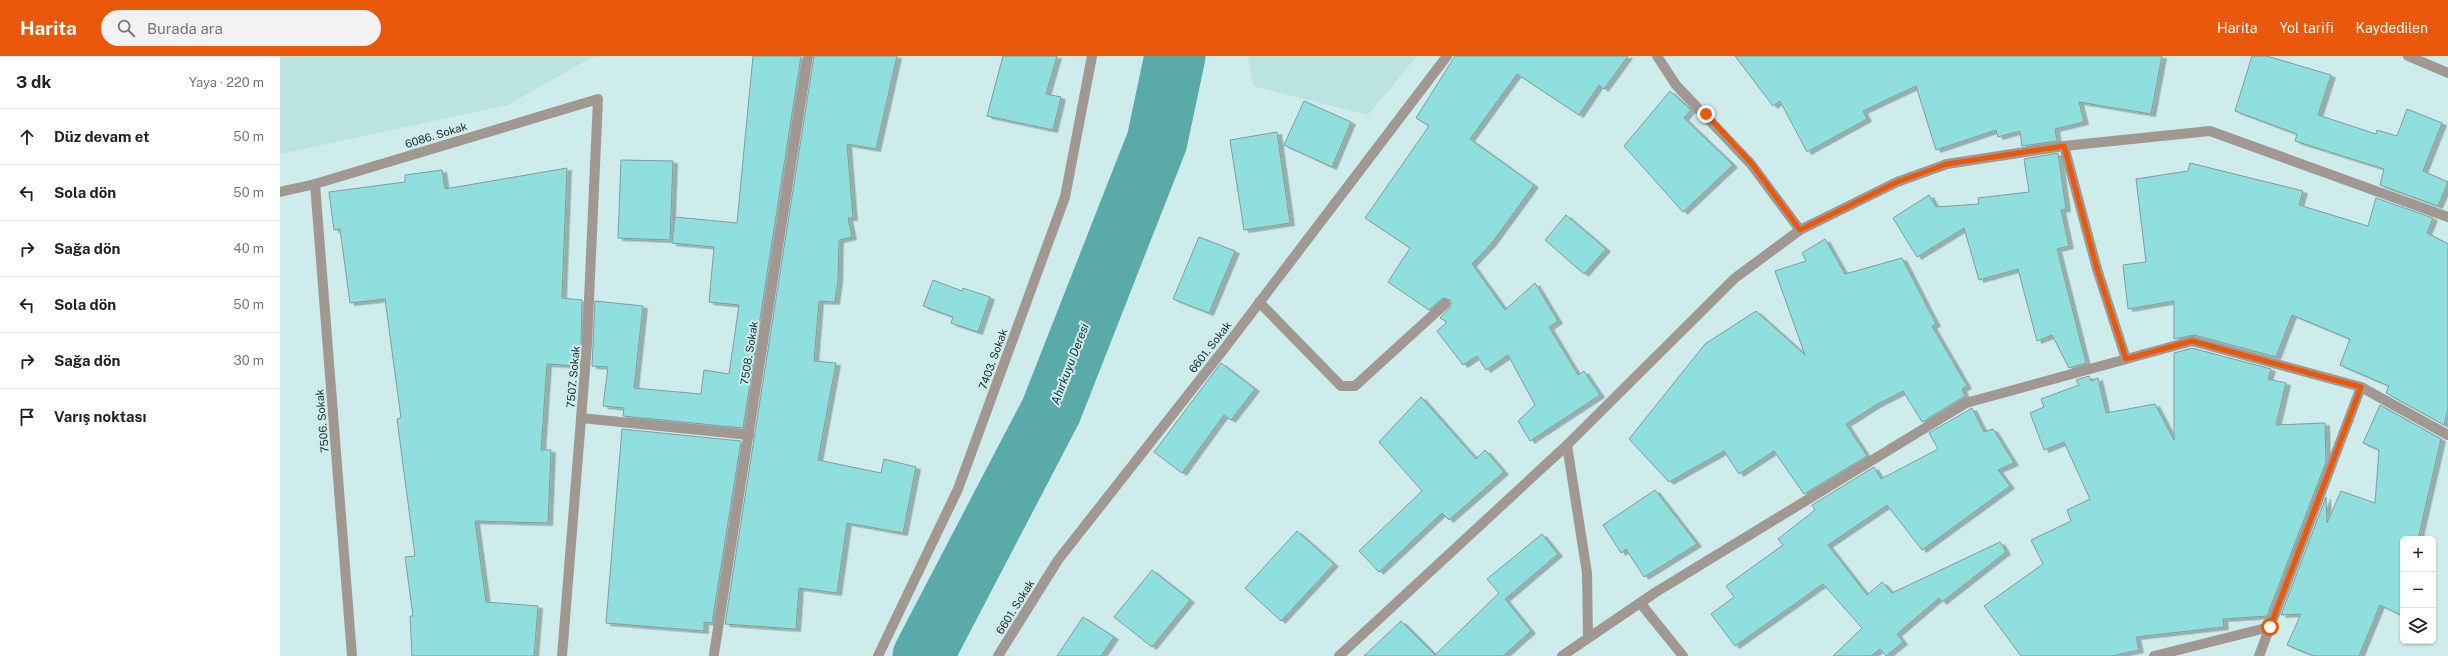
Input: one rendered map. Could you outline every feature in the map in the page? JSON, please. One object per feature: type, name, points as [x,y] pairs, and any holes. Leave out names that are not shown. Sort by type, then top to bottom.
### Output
[{"type":"street","name":"7508. Sokak","points":[[714,654],[808,56]]},
{"type":"street","name":"7403. Sokak","points":[[878,656],[958,489],[1065,197],[1092,56]]},
{"type":"street","name":"6601. Sokak","points":[[998,656],[1058,560],[1259,302],[1447,56]]},
{"type":"street","points":[[1657,56],[1676,85],[1752,164],[1800,230]]},
{"type":"street","points":[[2408,56],[2448,73]]},
{"type":"street","name":"6086. Sokak","points":[[280,192],[315,184],[598,99]]},
{"type":"street","name":"7507. Sokak","points":[[562,656],[587,344],[598,99]]},
{"type":"street","points":[[1339,656],[1568,445],[1735,278],[1800,230],[1897,182],[1947,164],[2064,146],[2210,131],[2448,217]]},
{"type":"street","points":[[2064,146],[2097,269],[2126,359]]},
{"type":"street","name":"7506. Sokak","points":[[315,184],[352,656]]},
{"type":"street","points":[[1259,302],[1341,386],[1348,388],[1355,386],[1445,304]]},
{"type":"street","points":[[1562,656],[1641,604],[1656,592],[1966,403],[2192,341],[2361,387],[2448,436]]},
{"type":"street","points":[[2259,656],[2361,387]]},
{"type":"street","points":[[581,418],[748,435]]},
{"type":"street","points":[[1568,445],[1587,573],[1588,638]]},
{"type":"street","points":[[1641,604],[1682,656]]},
{"type":"street","points":[[2154,656],[2270,627]]},
{"type":"shaded area","points":[[280,56],[594,56],[508,105],[280,154]]},
{"type":"shaded area","points":[[1248,56],[1417,56],[1368,115],[1253,86]]},
{"type":"building","points":[[753,56],[801,56],[743,428],[623,416],[624,408],[603,406],[608,367],[592,366],[595,301],[643,306],[634,388],[701,394],[704,370],[729,374],[739,305],[709,302],[714,247],[672,243],[675,217],[737,223]]},
{"type":"building","points":[[814,56],[897,56],[876,149],[847,144],[853,218],[848,218],[852,237],[839,240],[838,280],[835,302],[819,301],[814,361],[836,363],[818,460],[881,473],[884,459],[916,467],[903,533],[847,523],[837,593],[799,588],[796,629],[725,624]]},
{"type":"building","points":[[1003,56],[1057,56],[1046,94],[1061,97],[1053,130],[987,116]]},
{"type":"building","points":[[1455,56],[1628,56],[1604,89],[1599,85],[1579,115],[1517,74],[1470,139],[1534,185],[1491,244],[1472,264],[1505,310],[1535,283],[1558,321],[1549,327],[1578,375],[1584,371],[1600,395],[1530,441],[1518,421],[1535,405],[1508,355],[1486,370],[1477,356],[1463,365],[1437,331],[1447,322],[1440,318],[1451,306],[1450,300],[1443,298],[1429,310],[1388,282],[1410,248],[1365,218],[1429,126],[1416,118]]},
{"type":"building","points":[[1735,56],[2162,56],[2151,114],[2079,102],[2084,122],[2055,129],[2057,141],[2022,146],[2020,131],[1998,137],[1996,130],[1936,150],[1916,86],[1863,111],[1867,119],[1807,152],[1780,101],[1773,106]]},
{"type":"building","points":[[2252,56],[2267,56],[2331,75],[2318,115],[2376,134],[2377,130],[2397,136],[2407,109],[2442,123],[2423,171],[2448,182],[2438,206],[2380,185],[2384,169],[2295,141],[2297,134],[2235,111]]},
{"type":"building","points":[[1670,91],[1691,110],[1684,118],[1733,165],[1683,212],[1624,146]]},
{"type":"building","points":[[1304,101],[1351,122],[1332,167],[1284,145]]},
{"type":"building","points":[[1277,132],[1290,223],[1244,230],[1230,140]]},
{"type":"building","points":[[2058,153],[2066,209],[2061,210],[2069,246],[2057,249],[2086,363],[2069,368],[2052,335],[2037,341],[2018,269],[1979,280],[1964,228],[1917,257],[1893,218],[1929,195],[1936,207],[1979,204],[1978,198],[2029,192],[2024,159]]},
{"type":"building","points":[[621,160],[673,161],[670,240],[618,238]]},
{"type":"building","points":[[2190,163],[2303,191],[2299,205],[2368,226],[2376,198],[2433,218],[2427,233],[2448,244],[2448,408],[2444,425],[2386,393],[2389,386],[2340,365],[2350,339],[2292,315],[2276,357],[2194,335],[2174,339],[2174,301],[2128,309],[2123,265],[2146,262],[2136,179],[2188,171]]},
{"type":"building","points":[[567,168],[562,298],[582,300],[581,344],[579,366],[547,364],[541,450],[551,450],[548,523],[475,521],[486,602],[538,606],[534,656],[412,656],[410,616],[413,616],[405,557],[415,556],[397,419],[401,418],[385,299],[350,303],[340,229],[334,230],[329,192],[405,182],[405,175],[442,170],[445,189]]},
{"type":"building","points":[[1566,215],[1606,249],[1584,274],[1545,240]]},
{"type":"building","points":[[1199,237],[1235,251],[1209,313],[1173,299]]},
{"type":"building","points":[[1825,239],[1845,274],[1902,258],[1936,324],[1932,326],[1967,386],[1962,389],[1965,396],[1922,422],[1903,391],[1876,405],[1846,424],[1867,456],[1804,494],[1774,451],[1739,474],[1724,451],[1669,482],[1629,439],[1705,344],[1756,311],[1805,355],[1775,271],[1806,261],[1802,253]]},
{"type":"building","points":[[933,280],[962,291],[963,288],[990,297],[978,332],[951,323],[953,317],[923,306]]},
{"type":"building","points":[[2192,348],[2271,369],[2268,379],[2286,383],[2276,425],[2325,423],[2326,462],[2267,616],[2223,619],[2224,627],[2136,637],[2139,650],[2112,656],[2021,656],[1984,606],[2043,564],[2031,540],[2071,521],[2067,510],[2090,499],[2064,442],[2044,450],[2030,413],[2044,407],[2041,399],[2079,385],[2076,380],[2089,376],[2091,381],[2098,378],[2106,413],[2155,404],[2174,440],[2174,353]]},
{"type":"building","points":[[1221,363],[1255,389],[1231,420],[1224,415],[1182,473],[1154,452]]},
{"type":"building","points":[[1421,397],[1476,459],[1485,450],[1504,472],[1449,520],[1442,513],[1379,572],[1359,551],[1422,491],[1379,442]]},
{"type":"building","points":[[2380,405],[2441,439],[2419,536],[2400,536],[2400,615],[2380,605],[2359,656],[2314,656],[2287,645],[2301,614],[2281,615],[2326,497],[2327,523],[2341,491],[2375,503],[2379,450],[2363,443]]},
{"type":"building","points":[[1972,408],[1984,432],[1993,429],[2014,463],[1998,470],[2010,486],[1922,550],[1887,505],[1828,545],[1867,595],[1882,582],[1892,593],[2000,542],[2006,552],[1942,602],[1939,598],[1897,634],[1903,642],[1886,656],[1880,649],[1871,656],[1833,656],[1862,628],[1823,584],[1735,646],[1711,614],[1734,597],[1726,586],[1783,545],[1778,539],[1815,510],[1812,505],[1874,467],[1881,479],[1938,449],[1929,433]]},
{"type":"building","points":[[622,429],[741,441],[712,623],[704,622],[704,631],[606,623]]},
{"type":"building","points":[[1655,490],[1697,544],[1644,577],[1626,549],[1621,553],[1603,525]]},
{"type":"building","points":[[1297,531],[1334,564],[1281,621],[1245,588]]},
{"type":"building","points":[[1542,534],[1558,554],[1505,599],[1531,631],[1503,656],[1364,656],[1401,621],[1435,655],[1499,593],[1487,579]]},
{"type":"building","points":[[1152,570],[1190,600],[1152,647],[1114,617]]},
{"type":"building","points":[[1083,617],[1114,637],[1101,656],[1057,656]]},
{"type":"waterway","name":"Ahırkuyu Deresi","points":[[923,656],[1051,411],[1157,141],[1175,56]]},
{"type":"route","points":[[1706,114],[1752,164],[1800,230],[1897,182],[1947,164],[2064,146],[2097,269],[2126,359],[2192,341],[2361,387],[2270,627]]}]
